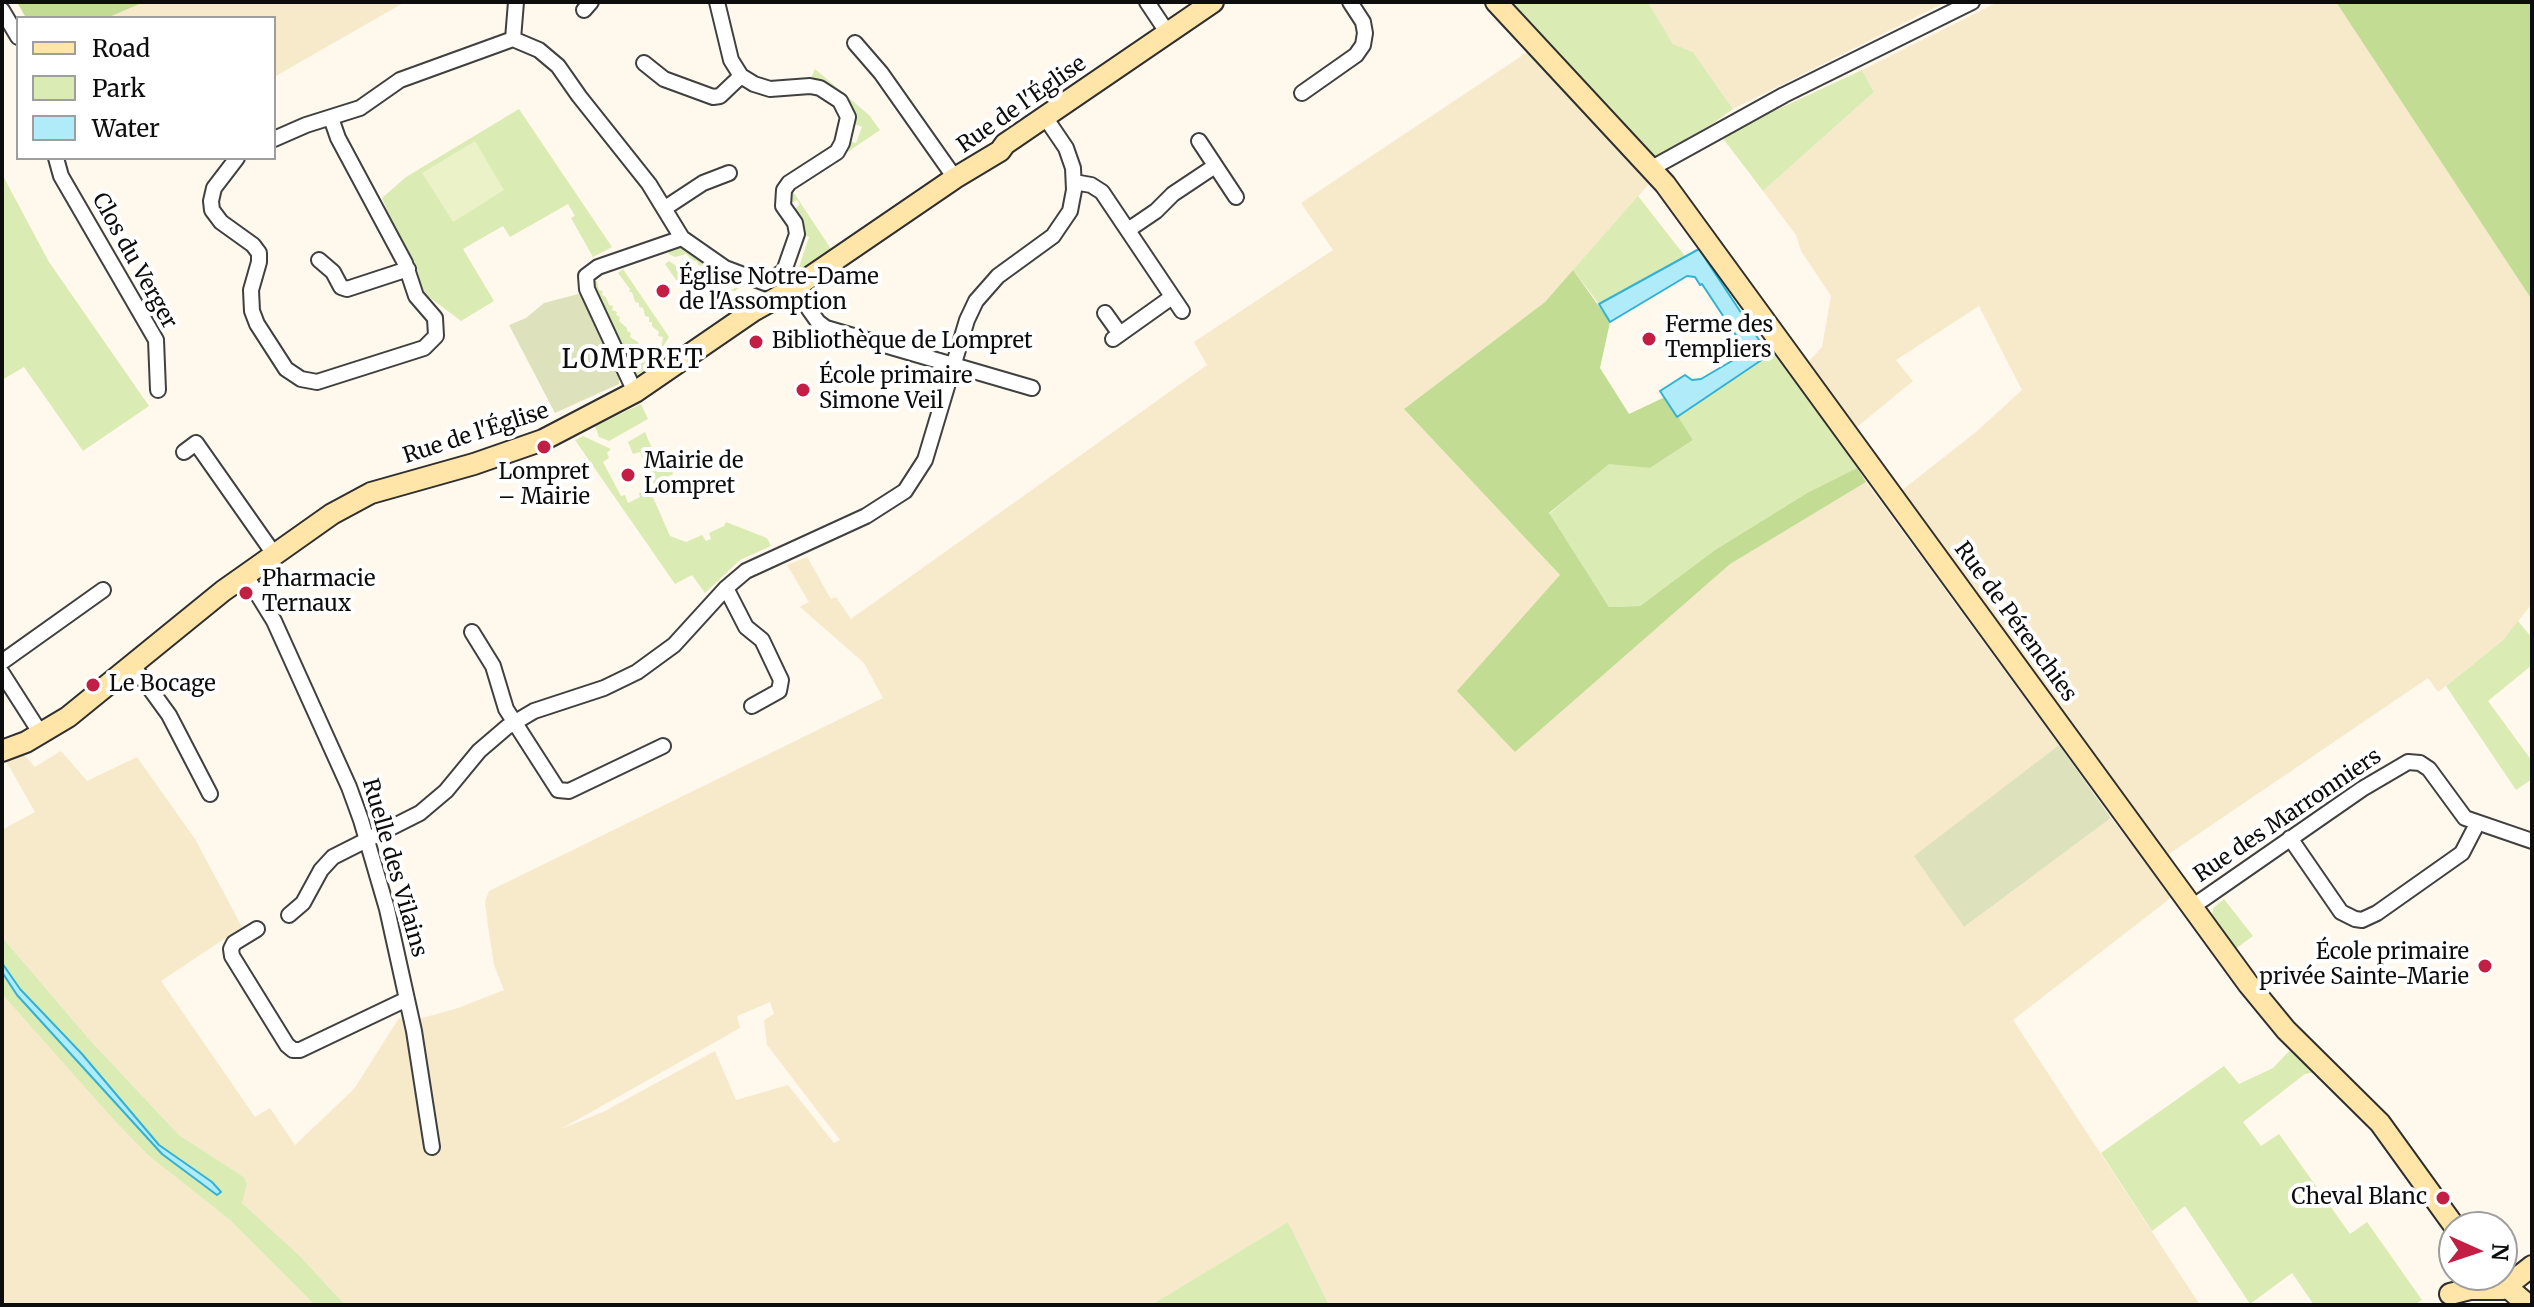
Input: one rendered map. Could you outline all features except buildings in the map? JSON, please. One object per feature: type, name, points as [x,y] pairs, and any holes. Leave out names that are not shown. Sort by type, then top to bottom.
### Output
[{"type":"main road","name":"Rue de l'Église","points":[[2,751],[41,734],[68,717],[245,574],[363,496],[514,451],[571,427],[635,392],[789,284],[1000,151],[1005,144],[1213,2]]},
{"type":"main road","name":"Rue de Pérenchies","points":[[1496,2],[1652,168],[2278,1021],[2380,1123],[2443,1211]]},
{"type":"main road","points":[[2441,1299],[2464,1291]]},
{"type":"main road","points":[[2511,1291],[2528,1305]]},
{"type":"street","points":[[513,39],[516,2]]},
{"type":"street","points":[[717,2],[731,60],[741,76],[759,87],[770,89],[820,88],[840,101],[848,117],[845,135],[837,152],[789,183],[784,190],[783,206],[795,223],[797,234],[789,284],[818,322],[826,328],[1032,388]]},
{"type":"street","points":[[1147,2],[1167,32]]},
{"type":"street","points":[[1302,93],[1356,55],[1363,45],[1363,22],[1350,2]]},
{"type":"street","points":[[1652,168],[1784,95],[1972,2]]},
{"type":"street","points":[[2,10],[16,34]]},
{"type":"street","points":[[276,138],[367,105],[400,80],[513,39],[544,53],[558,66],[642,175],[682,238],[725,268],[755,281],[789,284]]},
{"type":"street","points":[[855,43],[881,73],[955,178]]},
{"type":"street","points":[[644,63],[664,79],[713,97],[720,96],[741,76]]},
{"type":"street","points":[[289,915],[305,900],[327,862],[346,848],[406,821],[428,807],[446,791],[485,745],[515,722],[542,708],[611,685],[645,666],[686,634],[726,588],[753,567],[866,516],[905,491],[925,460],[976,301],[998,276],[1048,241],[1061,227],[1072,204],[1073,168],[1066,148],[1045,117]]},
{"type":"street","points":[[235,160],[214,188],[212,210],[221,222],[256,248],[259,262],[251,290],[254,318],[278,360],[295,376],[312,382],[323,381],[431,344],[437,332],[437,323],[416,296],[408,269],[376,203],[338,138],[331,118]]},
{"type":"street","points":[[1199,141],[1236,197]]},
{"type":"street","name":"Clos du Verger","points":[[57,160],[61,176],[156,340],[158,390]]},
{"type":"street","points":[[1128,230],[1215,166]]},
{"type":"street","points":[[665,208],[703,183],[729,173]]},
{"type":"street","points":[[1074,182],[1099,189],[1182,311]]},
{"type":"street","points":[[635,392],[586,284],[586,276],[592,269],[682,238]]},
{"type":"street","points":[[319,260],[333,272],[341,287],[347,289],[408,269]]},
{"type":"street","points":[[1105,313],[1116,336],[1172,297]]},
{"type":"street","points":[[184,452],[196,443],[274,554]]},
{"type":"street","name":"Ruelle des Vilains","points":[[245,574],[278,628],[353,796],[387,909],[416,1042],[432,1147]]},
{"type":"street","points":[[726,588],[746,627],[762,640],[781,680],[779,691],[752,706]]},
{"type":"street","points":[[2,662],[103,590]]},
{"type":"street","points":[[472,632],[493,666],[504,705],[554,785],[562,791],[569,791],[663,746]]},
{"type":"street","points":[[132,664],[169,715],[210,794]]},
{"type":"street","points":[[2,673],[41,734]]},
{"type":"street","name":"Rue des Marronniers","points":[[2192,907],[2362,789],[2408,762],[2425,766],[2460,814],[2477,824]]},
{"type":"street","points":[[2290,838],[2341,912],[2362,920],[2377,913],[2462,853],[2477,824],[2532,841]]},
{"type":"street","points":[[257,929],[234,943],[232,956],[293,1050],[300,1050],[407,999]]},
{"type":"shaded area","points":[[144,2],[405,2],[276,76],[276,16],[112,16]]},
{"type":"shaded area","points":[[1648,2],[1946,2],[1733,109],[1693,52],[1673,44]]},
{"type":"shaded area","points":[[1998,2],[2336,2],[2532,300],[2532,604],[2503,640],[2438,692],[2428,678],[2166,856],[1901,491],[1976,432],[2022,390],[1979,306],[1896,360],[1913,381],[1857,427],[1809,361],[1822,347],[1831,296],[1801,251],[1796,235],[1763,191],[1874,92],[1862,70]]},
{"type":"shaded area","points":[[1526,53],[1649,184],[1545,302],[1404,409],[1560,575],[1515,752],[1730,563],[1866,482],[2059,745],[1915,856],[1964,927],[2111,818],[2172,897],[2013,1020],[2200,1305],[1329,1305],[1288,1222],[1151,1305],[345,1305],[300,1256],[242,1203],[247,1184],[244,1177],[179,1135],[89,1039],[2,937],[2,830],[35,812],[6,761],[24,755],[35,767],[61,751],[87,781],[137,757],[195,839],[242,927],[161,981],[255,1117],[270,1108],[295,1145],[354,1089],[399,1018],[412,1021],[504,990],[494,965],[488,926],[485,902],[489,891],[883,698],[864,663],[800,607],[809,602],[787,565],[807,557],[831,599],[836,597],[851,619],[1207,365],[1194,342],[1333,250],[1301,203]],"holes":[[[770,1002],[774,1014],[764,1020],[767,1045],[840,1140],[834,1143],[788,1085],[736,1100],[715,1051],[603,1112],[561,1129],[740,1028],[737,1016]]]},
{"type":"shaded area","points":[[2,994],[149,1156],[230,1220],[315,1305],[2,1305]]},
{"type":"green space","points":[[17,2],[144,2],[112,16],[25,16]]},
{"type":"green space","points":[[1511,2],[1648,2],[1673,44],[1693,52],[1733,109],[1635,169],[1526,53],[1544,39]]},
{"type":"green space","points":[[2336,2],[2532,2],[2532,300]]},
{"type":"green space","points":[[815,69],[869,115],[880,130],[792,190],[833,252],[793,277],[791,268],[798,270],[809,237],[802,234],[802,222],[795,209],[800,204],[797,200],[791,203],[789,192],[849,141],[856,143],[862,127],[855,124],[851,107],[787,81],[811,78]]},
{"type":"green space","points":[[1862,70],[1874,92],[1763,191],[1721,136]]},
{"type":"green space","points":[[519,109],[612,247],[593,257],[571,218],[575,216],[568,204],[510,237],[503,226],[463,249],[494,301],[461,321],[429,297],[421,287],[414,262],[401,243],[382,198],[406,177]]},
{"type":"green space","points":[[475,141],[504,190],[453,222],[422,173]]},
{"type":"green space","points":[[2,174],[49,262],[149,406],[83,451],[24,367],[2,380]]},
{"type":"green space","points":[[1638,196],[1685,256],[1599,304],[1573,270]]},
{"type":"green space","points":[[681,245],[745,283],[735,291],[726,291],[734,289],[734,285],[724,282],[718,274],[714,275],[707,267],[698,265],[686,254],[675,257],[669,254],[668,248]]},
{"type":"green space","points":[[669,261],[679,268],[682,283],[697,289],[697,293],[707,296],[708,300],[713,299],[697,310],[665,264]]},
{"type":"green space","points":[[623,269],[669,337],[661,350],[663,337],[658,336],[659,332],[629,292],[618,273]]},
{"type":"green space","points":[[1573,270],[1610,322],[1600,368],[1629,414],[1665,397],[1693,440],[1650,468],[1609,464],[1549,513],[1609,607],[1640,606],[1715,550],[1807,493],[1857,468],[1866,482],[1730,564],[1515,752],[1457,691],[1560,575],[1404,409],[1545,302]]},
{"type":"green space","points":[[597,281],[602,295],[631,333],[630,337],[638,342],[640,351],[653,354],[647,368],[635,377],[593,282]]},
{"type":"green space","points":[[582,293],[619,384],[555,413],[509,325],[526,318],[544,303]]},
{"type":"green space","points":[[1775,349],[1857,468],[1807,493],[1715,550],[1640,606],[1609,607],[1549,514],[1609,463],[1650,468],[1693,440],[1677,417]]},
{"type":"green space","points":[[641,404],[648,419],[609,441],[599,437],[595,426]]},
{"type":"green space","points":[[645,432],[662,472],[671,468],[673,474],[659,481],[658,485],[640,477],[649,472],[640,452],[633,454],[628,442]]},
{"type":"green space","points":[[583,436],[611,449],[607,453],[609,458],[603,462],[628,503],[640,497],[639,493],[643,491],[652,495],[670,536],[686,542],[702,535],[706,541],[711,539],[709,533],[726,522],[767,538],[771,546],[740,560],[705,593],[692,575],[675,584],[575,440]]},
{"type":"green space","points":[[2518,621],[2532,638],[2532,665],[2488,701],[2532,761],[2532,779],[2516,790],[2446,686],[2503,640]]},
{"type":"green space","points":[[2059,745],[2111,818],[1964,927],[1914,856]]},
{"type":"green space","points":[[2224,899],[2253,936],[2234,950],[2212,917],[2213,908]]},
{"type":"green space","points":[[2,937],[89,1039],[179,1135],[244,1177],[247,1184],[242,1203],[300,1256],[345,1305],[315,1305],[230,1220],[149,1156],[117,1123],[2,994]]},
{"type":"green space","points":[[2292,1048],[2316,1072],[2305,1074],[2243,1122],[2261,1146],[2279,1134],[2350,1234],[2367,1222],[2422,1300],[2414,1305],[2314,1305],[2292,1273],[2250,1304],[2185,1206],[2152,1231],[2101,1153],[2224,1066],[2239,1084],[2273,1068]]},
{"type":"green space","points":[[1288,1222],[1329,1305],[1151,1305]]},
{"type":"water","points":[[1699,249],[1769,355],[1677,417],[1660,391],[1685,375],[1692,380],[1701,379],[1747,352],[1702,284],[1695,277],[1687,276],[1610,322],[1599,304]]},
{"type":"water","points":[[2,963],[20,989],[82,1054],[159,1145],[212,1182],[221,1192],[217,1195],[162,1154],[17,995],[2,972]]},
{"type":"place","name":"Église Notre-Dame de l'Assomption","points":[[663,291]]},
{"type":"place","name":"Ferme des Templiers","points":[[1649,339]]},
{"type":"place","name":"Bibliothèque de Lompret","points":[[756,342]]},
{"type":"place","name":"École primaire Simone Veil","points":[[803,390]]},
{"type":"place","name":"Lompret – Mairie","points":[[544,447]]},
{"type":"place","name":"Mairie de Lompret","points":[[628,475]]},
{"type":"place","name":"Pharmacie Ternaux","points":[[246,593]]},
{"type":"place","name":"Le Bocage","points":[[93,685]]},
{"type":"place","name":"École primaire privée Sainte-Marie","points":[[2485,966]]},
{"type":"place","name":"Cheval Blanc","points":[[2443,1198]]},
{"type":"district","name":"LOMPRET","points":[[633,361]]}]
